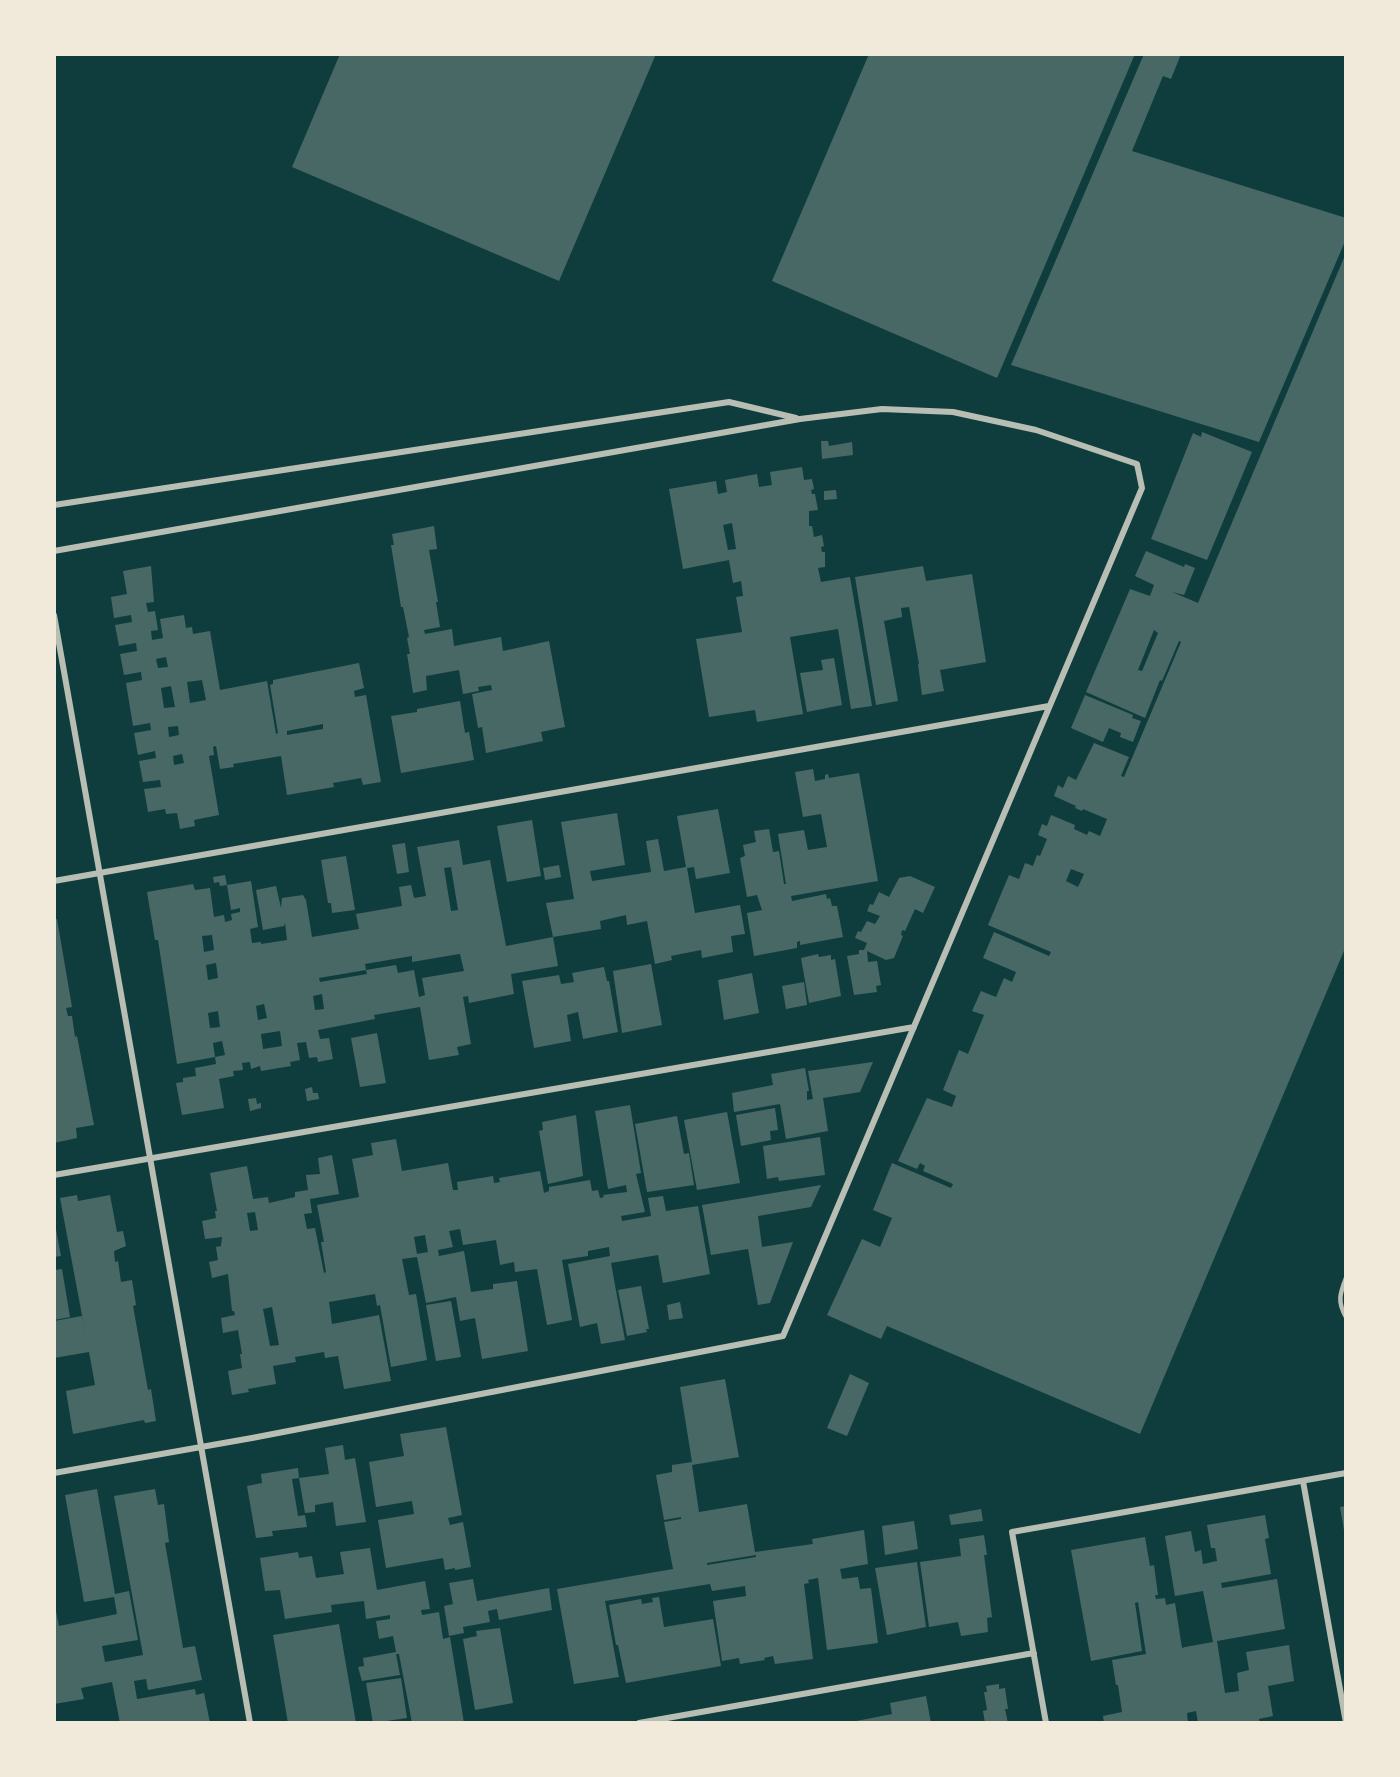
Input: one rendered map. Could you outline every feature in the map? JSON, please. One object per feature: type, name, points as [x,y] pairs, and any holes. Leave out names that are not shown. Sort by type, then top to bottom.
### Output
[{"type":"street","points":[[54,505],[729,402],[800,419]]},
{"type":"street","points":[[54,551],[800,419],[882,409],[953,412],[1036,430],[1137,464],[1142,488],[783,1336],[54,1473]]},
{"type":"street","points":[[54,615],[250,1723]]},
{"type":"street","points":[[54,881],[1050,706]]},
{"type":"street","points":[[54,1175],[914,1027]]},
{"type":"street","points":[[1046,1723],[1012,1532],[1346,1473]]},
{"type":"street","points":[[1303,1481],[1346,1723]]},
{"type":"street","points":[[639,1723],[1034,1653]]},
{"type":"lane","points":[[1346,1278],[1339,1297],[1346,1317]]},
{"type":"building","points":[[340,54],[656,54],[559,281],[292,167]]},
{"type":"building","points":[[869,54],[1135,54],[997,378],[772,281]]},
{"type":"building","points":[[1144,54],[1181,54],[1171,79],[1163,76],[1132,151],[1346,218],[1346,239],[1259,442],[1011,365]]},
{"type":"building","points":[[1346,253],[1346,946],[1140,1434],[887,1326],[881,1339],[827,1315],[862,1239],[880,1247],[892,1218],[873,1210],[892,1163],[951,1188],[953,1184],[923,1171],[925,1166],[920,1163],[917,1169],[898,1161],[927,1098],[952,1107],[956,1096],[943,1090],[959,1050],[968,1054],[984,1015],[972,1011],[981,991],[996,997],[1004,978],[1012,982],[1016,972],[983,958],[994,932],[1049,956],[1051,952],[988,925],[1009,875],[1019,879],[1025,863],[1033,866],[1037,855],[1040,856],[1047,839],[1038,835],[1042,824],[1047,826],[1051,815],[1075,825],[1074,829],[1087,835],[1089,831],[1100,836],[1107,819],[1075,808],[1076,806],[1054,796],[1058,785],[1063,788],[1068,776],[1076,780],[1094,743],[1129,757],[1121,776],[1124,777],[1181,642],[1179,641],[1162,681],[1160,680],[1145,718],[1086,692],[1130,589],[1150,596],[1154,585],[1135,576],[1146,551],[1184,567],[1185,564],[1195,568],[1184,595],[1172,592],[1198,603]],"holes":[[[1154,630],[1158,633],[1142,671],[1138,670]],[[1071,869],[1084,874],[1078,887],[1066,881]]]},
{"type":"building","points":[[1202,432],[1252,452],[1207,560],[1151,539],[1193,433],[1201,437]]},
{"type":"building","points":[[821,441],[828,441],[829,446],[852,442],[853,455],[822,459]]},
{"type":"building","points":[[802,467],[804,480],[812,479],[814,489],[811,490],[812,494],[815,494],[818,510],[809,511],[809,526],[812,526],[814,537],[822,535],[824,546],[821,547],[822,552],[825,552],[825,567],[818,568],[821,582],[850,577],[872,706],[851,709],[838,629],[790,637],[803,714],[757,722],[755,710],[709,717],[696,639],[742,632],[736,597],[743,596],[741,581],[733,583],[729,560],[683,569],[669,489],[716,481],[718,494],[727,492],[725,480],[757,474],[759,487],[772,485],[770,472]],"holes":[[[732,523],[736,549],[728,550],[723,525]]]},
{"type":"building","points":[[836,490],[837,499],[824,500],[824,491]]},
{"type":"building","points":[[434,526],[437,549],[429,550],[440,627],[424,630],[425,634],[452,629],[454,646],[501,637],[503,651],[549,641],[565,727],[541,732],[543,741],[486,753],[482,727],[478,728],[472,694],[492,690],[491,685],[478,687],[479,691],[463,694],[459,670],[426,676],[427,690],[413,693],[407,654],[410,654],[407,638],[409,637],[403,607],[401,607],[391,545],[394,545],[392,534]]},
{"type":"building","points":[[151,566],[154,602],[146,603],[148,612],[155,611],[158,630],[151,631],[152,640],[163,638],[160,619],[184,615],[186,628],[192,627],[193,634],[210,631],[220,690],[267,681],[276,734],[278,733],[270,685],[273,684],[273,680],[359,663],[364,688],[354,691],[355,697],[366,695],[381,782],[363,785],[361,778],[333,783],[334,787],[287,795],[281,756],[233,764],[234,767],[220,769],[216,746],[213,747],[214,755],[209,756],[219,815],[194,820],[195,826],[180,829],[177,813],[166,814],[165,809],[148,812],[144,789],[161,787],[160,780],[143,782],[139,761],[156,758],[155,751],[138,755],[134,733],[151,730],[150,723],[133,726],[126,683],[142,680],[141,672],[124,675],[120,654],[137,651],[136,643],[119,646],[115,625],[132,622],[131,615],[114,618],[111,597],[127,594],[123,571]],"holes":[[[166,657],[168,667],[158,668],[156,659]],[[202,680],[206,700],[190,703],[187,682]],[[171,686],[175,707],[164,708],[161,688]],[[323,724],[323,729],[287,735],[287,731]],[[178,726],[179,735],[169,737],[168,727]],[[182,754],[184,763],[174,765],[173,756]]]},
{"type":"building","points":[[923,566],[926,581],[972,574],[986,662],[940,670],[944,691],[922,695],[909,607],[901,608],[902,617],[884,621],[898,701],[876,705],[855,577]]},
{"type":"building","points":[[834,658],[842,705],[807,712],[800,673],[823,670],[821,660]]},
{"type":"building","points":[[1085,695],[1133,715],[1132,718],[1141,721],[1133,742],[1120,737],[1121,733],[1109,728],[1103,742],[1071,728]]},
{"type":"building","points":[[460,701],[465,733],[469,732],[474,760],[401,773],[391,716]]},
{"type":"building","points":[[813,769],[815,781],[825,779],[825,775],[828,774],[829,778],[859,773],[878,881],[791,896],[792,901],[826,894],[832,906],[837,906],[843,937],[800,945],[800,941],[797,942],[797,948],[754,956],[747,913],[762,910],[757,895],[747,897],[740,858],[745,856],[743,845],[756,842],[754,831],[769,829],[773,852],[779,851],[784,884],[786,884],[778,834],[804,830],[808,850],[827,847],[821,814],[803,817],[795,772]]},
{"type":"building","points":[[718,809],[730,873],[696,879],[694,867],[687,868],[695,913],[740,905],[745,934],[731,936],[733,952],[702,958],[701,950],[671,956],[672,960],[655,964],[647,921],[627,925],[626,915],[600,921],[601,929],[553,937],[546,903],[574,899],[561,822],[617,813],[625,865],[590,871],[592,881],[651,872],[646,841],[658,839],[664,871],[686,867],[677,816]]},
{"type":"building","points":[[532,820],[541,876],[507,882],[497,826]]},
{"type":"building","points":[[459,840],[463,865],[490,860],[506,946],[553,937],[558,966],[511,974],[514,994],[469,1003],[468,996],[463,997],[471,1044],[457,1047],[459,1055],[429,1060],[420,1007],[374,1015],[375,1019],[318,1030],[320,1039],[329,1038],[333,1059],[318,1062],[317,1057],[309,1058],[306,1042],[297,1043],[300,1060],[290,1062],[291,1066],[261,1071],[260,1066],[251,1069],[250,1062],[242,1063],[243,1070],[233,1071],[234,1076],[219,1079],[224,1108],[182,1115],[176,1083],[183,1082],[183,1078],[196,1076],[195,1068],[216,1064],[215,1057],[177,1064],[158,940],[155,940],[147,892],[193,884],[195,890],[210,888],[214,917],[224,915],[225,922],[232,920],[231,914],[240,912],[240,908],[231,910],[227,885],[251,881],[258,927],[250,929],[252,943],[261,942],[261,944],[287,940],[285,923],[284,926],[263,930],[256,890],[276,886],[281,908],[282,898],[303,895],[306,900],[312,937],[359,929],[356,914],[402,906],[399,887],[411,885],[414,898],[426,896],[417,847]],"holes":[[[451,867],[458,910],[451,911],[444,868]],[[212,935],[214,950],[204,952],[202,936]],[[460,954],[464,971],[422,978],[425,995],[419,997],[414,970],[398,973],[396,965],[366,970],[365,964],[412,956],[412,962]],[[216,963],[218,978],[208,980],[206,965]],[[366,970],[367,974],[320,982],[319,978]],[[322,994],[324,1009],[315,1010],[313,996]],[[264,1004],[267,1018],[258,1020],[256,1006]],[[218,1011],[220,1027],[210,1028],[208,1013]],[[280,1031],[282,1046],[263,1049],[261,1034]],[[222,1041],[225,1055],[215,1057],[213,1043]]]},
{"type":"building","points":[[405,843],[409,872],[397,874],[392,845]]},
{"type":"building","points":[[346,856],[355,910],[332,913],[331,903],[328,903],[321,860]]},
{"type":"building","points":[[559,865],[561,877],[545,880],[543,868]]},
{"type":"building","points":[[225,875],[227,885],[220,886],[219,882],[214,883],[213,877]]},
{"type":"building","points":[[910,876],[935,887],[923,913],[915,909],[905,931],[902,930],[901,935],[903,936],[894,958],[886,960],[867,951],[868,962],[877,961],[881,985],[876,986],[877,992],[854,995],[847,956],[859,954],[859,950],[864,950],[867,943],[855,938],[858,931],[861,932],[867,921],[875,924],[880,916],[867,911],[870,904],[873,905],[879,892],[889,897],[899,878]]},
{"type":"building","points":[[57,919],[72,1007],[66,1008],[68,1016],[72,1016],[75,1037],[77,1036],[94,1125],[76,1128],[77,1138],[54,1143],[54,920]]},
{"type":"building","points":[[818,954],[819,957],[831,955],[831,960],[835,959],[841,996],[809,1003],[801,958]]},
{"type":"building","points":[[651,964],[662,1025],[622,1033],[613,971]]},
{"type":"building","points":[[604,967],[607,981],[609,981],[618,1032],[583,1039],[578,1012],[567,1015],[571,1041],[534,1048],[522,981],[559,975],[561,984],[574,982],[572,973]]},
{"type":"building","points":[[752,973],[759,1013],[724,1020],[718,980]]},
{"type":"building","points":[[804,982],[807,1005],[786,1009],[782,986]]},
{"type":"building","points":[[377,1033],[386,1083],[360,1087],[351,1038]]},
{"type":"building","points":[[873,1062],[860,1092],[823,1098],[828,1131],[786,1139],[780,1104],[734,1112],[732,1093],[773,1085],[771,1074],[805,1068],[809,1091],[807,1091],[807,1100],[813,1099],[808,1071]]},
{"type":"building","points":[[312,1087],[313,1093],[318,1093],[319,1099],[307,1101],[305,1089]]},
{"type":"building","points":[[256,1098],[257,1104],[261,1103],[261,1108],[250,1111],[248,1099]]},
{"type":"building","points":[[630,1105],[641,1173],[636,1174],[645,1212],[621,1216],[622,1221],[651,1216],[648,1198],[663,1196],[666,1211],[698,1206],[710,1274],[663,1283],[658,1255],[611,1263],[625,1340],[601,1344],[597,1323],[580,1327],[568,1264],[610,1256],[609,1247],[588,1251],[588,1256],[562,1260],[572,1320],[547,1325],[537,1269],[515,1272],[514,1262],[500,1265],[496,1240],[463,1245],[460,1229],[449,1231],[453,1247],[438,1250],[439,1256],[464,1251],[471,1292],[493,1289],[493,1284],[517,1281],[528,1351],[482,1359],[475,1318],[460,1321],[456,1297],[426,1303],[417,1257],[402,1259],[409,1295],[416,1294],[427,1360],[391,1367],[380,1305],[377,1306],[375,1294],[329,1302],[332,1324],[379,1315],[391,1381],[344,1389],[338,1356],[325,1358],[324,1352],[295,1357],[296,1362],[273,1366],[276,1384],[248,1389],[249,1392],[232,1395],[228,1371],[242,1368],[240,1354],[242,1354],[238,1330],[223,1333],[221,1318],[235,1315],[232,1311],[228,1274],[212,1278],[209,1262],[218,1260],[216,1247],[221,1246],[222,1237],[205,1239],[202,1221],[216,1218],[215,1211],[217,1211],[210,1173],[247,1166],[253,1199],[268,1197],[269,1203],[295,1197],[295,1192],[308,1190],[306,1175],[320,1174],[318,1158],[332,1155],[339,1194],[310,1199],[312,1213],[304,1214],[307,1229],[315,1228],[324,1273],[326,1272],[321,1242],[324,1242],[317,1205],[359,1197],[352,1159],[373,1155],[371,1143],[396,1139],[402,1171],[448,1163],[453,1190],[458,1190],[457,1182],[493,1176],[494,1183],[500,1182],[499,1178],[540,1171],[544,1193],[549,1191],[549,1187],[590,1180],[592,1191],[598,1190],[600,1198],[604,1197],[603,1195],[627,1192],[626,1185],[608,1189],[595,1111]],"holes":[[[255,1212],[258,1230],[250,1231],[247,1213]],[[425,1235],[428,1252],[417,1254],[414,1237]],[[272,1307],[279,1345],[270,1346],[263,1309]]]},
{"type":"building","points":[[775,1108],[778,1130],[770,1131],[771,1140],[741,1146],[736,1115]]},
{"type":"building","points":[[727,1112],[740,1183],[697,1190],[684,1120]]},
{"type":"building","points":[[576,1115],[583,1176],[548,1184],[539,1131],[543,1130],[542,1122]]},
{"type":"building","points":[[677,1116],[684,1154],[689,1153],[694,1185],[647,1192],[635,1124]]},
{"type":"building","points":[[820,1137],[825,1175],[779,1181],[778,1177],[767,1179],[763,1146]]},
{"type":"building","points":[[821,1185],[811,1207],[758,1216],[762,1247],[793,1242],[770,1303],[758,1305],[748,1249],[711,1255],[702,1205]]},
{"type":"building","points":[[77,1195],[78,1201],[110,1195],[117,1232],[123,1231],[126,1246],[114,1251],[115,1262],[118,1261],[121,1282],[132,1280],[136,1305],[133,1306],[156,1421],[145,1423],[144,1420],[73,1434],[66,1391],[95,1385],[89,1352],[54,1358],[54,1321],[82,1316],[87,1342],[60,1198]]},
{"type":"building","points":[[54,1219],[61,1256],[54,1257]]},
{"type":"building","points":[[62,1269],[70,1317],[54,1320],[54,1270]]},
{"type":"building","points":[[641,1286],[649,1329],[646,1329],[647,1332],[627,1336],[618,1290]]},
{"type":"building","points":[[451,1301],[461,1357],[436,1361],[426,1305]]},
{"type":"building","points":[[680,1302],[683,1318],[669,1320],[667,1305]]},
{"type":"building","points":[[850,1374],[869,1383],[847,1436],[827,1428]]},
{"type":"building","points":[[725,1379],[739,1457],[692,1465],[699,1512],[747,1504],[755,1552],[813,1544],[812,1539],[864,1530],[868,1564],[840,1569],[842,1579],[858,1577],[860,1589],[871,1588],[878,1643],[827,1650],[818,1578],[808,1580],[809,1583],[804,1584],[813,1659],[775,1664],[773,1656],[764,1658],[765,1660],[740,1664],[739,1658],[722,1661],[713,1601],[746,1596],[745,1586],[712,1591],[710,1584],[605,1601],[619,1677],[574,1684],[557,1589],[673,1569],[664,1522],[681,1519],[681,1517],[664,1520],[656,1475],[672,1472],[672,1465],[692,1462],[680,1387]],"holes":[[[756,1555],[756,1557],[707,1565],[707,1563]]]},
{"type":"building","points":[[446,1427],[462,1515],[448,1518],[450,1525],[463,1522],[471,1567],[445,1570],[443,1558],[386,1568],[378,1520],[414,1514],[412,1501],[376,1507],[369,1462],[404,1456],[400,1434]]},
{"type":"building","points":[[343,1445],[345,1460],[355,1458],[366,1522],[336,1526],[333,1502],[315,1505],[315,1512],[305,1513],[299,1478],[329,1474],[325,1448]]},
{"type":"building","points":[[298,1468],[299,1478],[292,1479],[298,1516],[305,1515],[307,1527],[272,1531],[273,1536],[256,1538],[247,1486],[262,1483],[261,1474]]},
{"type":"building","points":[[97,1489],[115,1594],[129,1591],[138,1640],[102,1646],[105,1662],[143,1655],[114,1496],[155,1489],[158,1505],[164,1504],[169,1542],[165,1543],[183,1648],[195,1646],[202,1680],[148,1690],[146,1679],[134,1681],[137,1699],[195,1689],[196,1695],[204,1693],[210,1723],[120,1723],[112,1682],[81,1688],[84,1699],[54,1704],[54,1601],[59,1626],[117,1614],[114,1597],[84,1602],[65,1495]]},
{"type":"building","points":[[1346,1506],[1346,1536],[1345,1536],[1340,1507]]},
{"type":"building","points":[[981,1509],[983,1521],[951,1525],[949,1515]]},
{"type":"building","points":[[1265,1515],[1269,1538],[1265,1539],[1271,1574],[1221,1583],[1222,1588],[1277,1579],[1285,1629],[1217,1641],[1225,1693],[1239,1691],[1237,1673],[1249,1670],[1246,1652],[1289,1645],[1294,1681],[1268,1686],[1273,1716],[1259,1719],[1260,1723],[1198,1723],[1196,1711],[1187,1713],[1188,1723],[1104,1723],[1103,1716],[1122,1712],[1112,1660],[1146,1654],[1138,1602],[1135,1603],[1142,1651],[1091,1661],[1071,1550],[1145,1537],[1150,1566],[1154,1565],[1158,1595],[1155,1595],[1156,1599],[1165,1598],[1166,1605],[1175,1603],[1182,1648],[1213,1642],[1203,1591],[1175,1596],[1165,1536],[1191,1531],[1195,1552],[1201,1550],[1203,1564],[1217,1561],[1215,1548],[1211,1548],[1207,1525]]},
{"type":"building","points":[[914,1521],[918,1549],[885,1555],[882,1526]]},
{"type":"building","points":[[984,1535],[987,1555],[984,1555],[992,1617],[987,1618],[988,1632],[961,1636],[958,1622],[929,1627],[920,1562],[961,1556],[959,1539]]},
{"type":"building","points":[[370,1548],[377,1590],[425,1581],[430,1609],[421,1610],[422,1615],[439,1612],[443,1639],[450,1637],[464,1723],[412,1723],[399,1654],[396,1654],[400,1675],[362,1681],[358,1667],[364,1666],[363,1658],[396,1652],[393,1636],[379,1639],[376,1621],[390,1619],[390,1615],[366,1619],[364,1601],[331,1605],[332,1612],[285,1619],[280,1590],[265,1591],[260,1558],[298,1552],[299,1558],[312,1556],[316,1578],[344,1574],[340,1552]]},
{"type":"building","points":[[917,1562],[926,1627],[887,1635],[875,1568]]},
{"type":"building","points":[[473,1579],[477,1601],[549,1588],[552,1610],[499,1620],[497,1609],[488,1611],[490,1622],[463,1627],[464,1633],[449,1636],[444,1606],[453,1604],[449,1583]]},
{"type":"building","points":[[659,1597],[664,1627],[713,1619],[721,1666],[626,1683],[609,1605],[641,1599],[642,1604],[653,1602],[652,1598]]},
{"type":"building","points":[[339,1624],[356,1723],[288,1723],[273,1635]]},
{"type":"building","points":[[500,1628],[513,1703],[475,1710],[463,1639],[477,1636],[476,1631]]},
{"type":"building","points":[[401,1678],[407,1718],[373,1723],[366,1683]]},
{"type":"building","points":[[999,1684],[999,1689],[1005,1688],[1008,1723],[985,1723],[983,1711],[987,1710],[984,1692],[987,1692],[986,1686]]},
{"type":"building","points":[[926,1696],[931,1723],[846,1723],[892,1714],[890,1703]]}]
